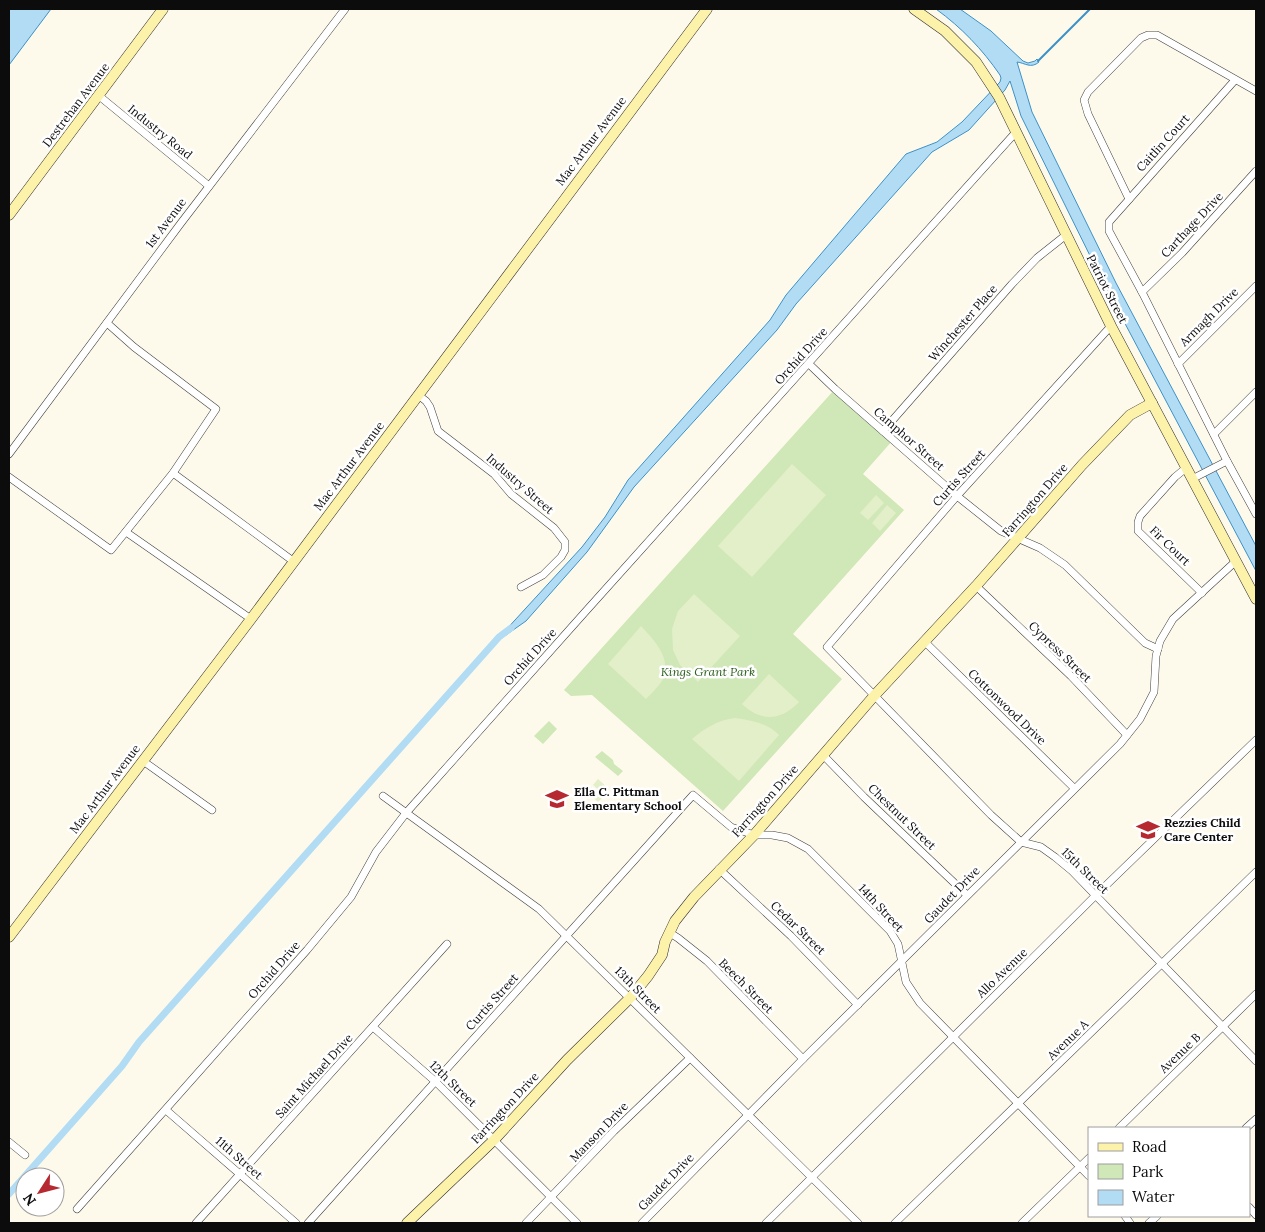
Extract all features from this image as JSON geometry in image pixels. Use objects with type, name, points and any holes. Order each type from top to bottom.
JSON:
[{"type":"street","name":"Destrehan Avenue","points":[[9,215],[163,9]]},
{"type":"street","name":"1st Avenue","points":[[9,454],[209,186],[345,9]]},
{"type":"street","name":"Mac Arthur Avenue","points":[[9,936],[251,619],[707,9]]},
{"type":"street","name":"Patriot Street","points":[[914,9],[945,31],[976,62],[1000,97],[1111,326],[1186,468],[1194,478],[1256,599]]},
{"type":"street","points":[[1129,199],[1084,105],[1088,92],[1141,38],[1148,35],[1157,35],[1256,92]]},
{"type":"street","name":"Caitlin Court","points":[[1142,292],[1109,231],[1109,222],[1235,80]]},
{"type":"street","name":"Industry Road","points":[[98,96],[209,186]]},
{"type":"street","name":"Orchid Drive","points":[[77,1209],[307,950],[351,896],[376,852],[406,813],[1016,132]]},
{"type":"street","name":"Carthage Drive","points":[[1142,292],[1182,253],[1256,171]]},
{"type":"street","name":"Winchester Place","points":[[883,431],[1012,284],[1037,258],[1066,235]]},
{"type":"street","name":"Armagh Drive","points":[[1178,364],[1256,286]]},
{"type":"street","points":[[1142,292],[1227,461],[1254,503],[1256,514]]},
{"type":"street","points":[[9,477],[111,550],[173,473],[216,409],[134,347],[107,323]]},
{"type":"street","name":"Curtis Street","points":[[827,647],[957,496],[1111,326]]},
{"type":"street","name":"Camphor Street","points":[[809,364],[835,390],[957,496],[1001,531],[1040,548],[1065,565],[1145,644],[1158,649]]},
{"type":"street","points":[[1214,434],[1256,392]]},
{"type":"street","name":"Industry Street","points":[[418,395],[430,407],[438,431],[494,474],[511,494],[554,528],[565,542],[565,550],[561,557],[543,575],[521,587]]},
{"type":"street","name":"Farrington Drive","points":[[407,1223],[494,1140],[567,1060],[630,998],[662,955],[665,942],[675,921],[689,903],[754,835],[874,696],[976,586],[1082,465],[1124,421],[1152,402]]},
{"type":"street","points":[[1194,478],[1227,461]]},
{"type":"street","name":"Fir Court","points":[[1186,468],[1175,477],[1140,516],[1138,531],[1202,593]]},
{"type":"street","points":[[173,473],[293,561]]},
{"type":"street","points":[[126,532],[251,619]]},
{"type":"street","name":"Gaudet Drive","points":[[642,1223],[1127,735],[1140,719],[1154,692],[1156,656],[1160,641],[1174,619],[1236,560]]},
{"type":"street","name":"Cypress Street","points":[[976,586],[1071,676],[1127,735]]},
{"type":"street","name":"Cottonwood Drive","points":[[925,642],[1074,788]]},
{"type":"street","name":"15th Street","points":[[827,647],[991,815],[1021,842],[1041,847],[1056,857],[1256,1061]]},
{"type":"street","name":"Allo Avenue","points":[[766,1223],[1095,896],[1256,740]]},
{"type":"street","name":"Chestnut Street","points":[[822,755],[967,895]]},
{"type":"street","points":[[143,760],[212,810]]},
{"type":"street","name":"13th Street","points":[[383,796],[539,909],[858,1223]]},
{"type":"street","name":"Curtis Street","points":[[308,1223],[693,796]]},
{"type":"street","name":"14th Street","points":[[693,796],[731,827],[754,835],[772,835],[788,838],[808,849],[890,932],[898,944],[906,982],[920,1003],[1088,1175]]},
{"type":"street","name":"Cedar Street","points":[[720,869],[791,936],[858,1005]]},
{"type":"street","name":"Avenue A","points":[[895,1223],[1256,872]]},
{"type":"street","name":"Beech Street","points":[[670,933],[706,961],[803,1059]]},
{"type":"street","name":"Saint Michael Drive","points":[[196,1223],[447,944]]},
{"type":"street","name":"Avenue B","points":[[1120,1127],[1256,994]]},
{"type":"street","name":"12th Street","points":[[373,1027],[436,1082],[577,1223]]},
{"type":"street","name":"Manson Drive","points":[[526,1223],[614,1131],[690,1058]]},
{"type":"street","name":"11th Street","points":[[166,1110],[296,1223]]},
{"type":"street","points":[[1247,1127],[1256,1118]]},
{"type":"street","points":[[9,1142],[25,1155]]},
{"type":"street","points":[[1022,1223],[1088,1159]]},
{"type":"green space","name":"Kings Grant Park","points":[[835,389],[893,440],[863,474],[904,510],[793,634],[842,679],[723,811],[592,695],[571,696],[564,690]]},
{"type":"green space","points":[[792,464],[826,495],[752,577],[718,546]]},
{"type":"green space","points":[[876,495],[884,503],[868,520],[860,513]]},
{"type":"green space","points":[[887,505],[896,513],[880,531],[872,523]]},
{"type":"green space","points":[[694,594],[740,636],[698,682],[680,665],[673,650],[672,629],[678,611]]},
{"type":"green space","points":[[641,626],[657,644],[664,658],[665,665],[662,681],[646,699],[608,664]]},
{"type":"green space","points":[[769,674],[799,702],[785,713],[771,717],[756,714],[742,704]]},
{"type":"green space","points":[[735,718],[764,725],[779,735],[739,781],[692,739],[712,725]]},
{"type":"green space","points":[[549,721],[557,729],[543,744],[534,736]]},
{"type":"green space","points":[[602,751],[623,771],[618,776],[595,757]]},
{"type":"green space","points":[[598,779],[609,789],[604,795],[593,785]]},
{"type":"green space","points":[[591,787],[603,797],[598,802],[587,792]]},
{"type":"water","points":[[9,9],[51,9],[9,65]]},
{"type":"water","points":[[936,9],[960,9],[991,31],[1023,61],[1028,63],[1037,59],[1039,62],[1031,65],[1017,62],[1032,112],[1116,283],[1256,546],[1256,571],[1103,282],[1021,116],[1010,81],[1005,90],[969,130],[932,152],[796,304],[777,330],[634,487],[587,552],[526,621],[506,635],[504,632],[582,547],[605,517],[628,480],[770,320],[786,295],[906,154],[937,142],[962,122],[1000,82],[1000,75],[979,48],[963,31]]},
{"type":"waterway","points":[[1038,61],[1090,9]]},
{"type":"waterway","points":[[9,1194],[122,1066],[139,1042],[499,637],[511,628]]},
{"type":"place","name":"Ella C. Pittman Elementary School","points":[[557,799]]},
{"type":"place","name":"Rezzies Child Care Center","points":[[1148,830]]}]
